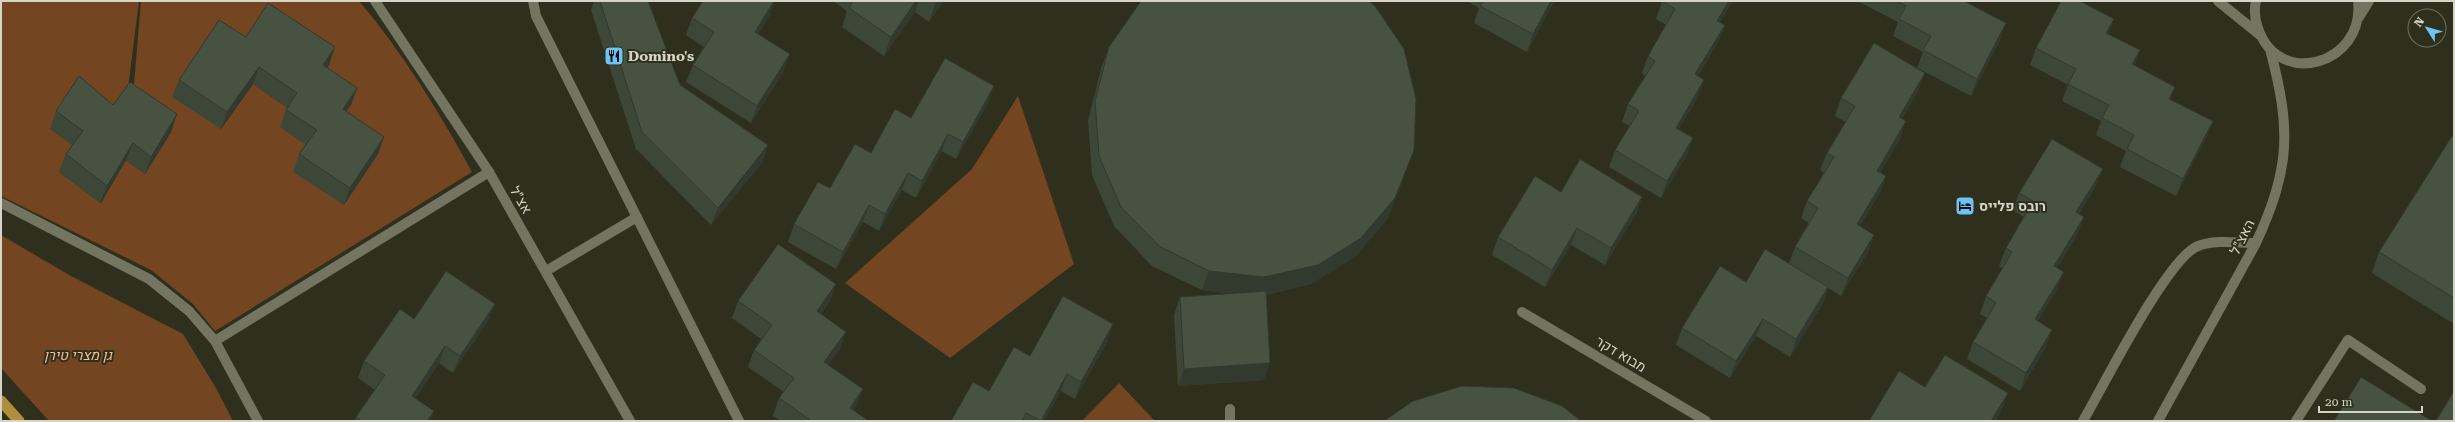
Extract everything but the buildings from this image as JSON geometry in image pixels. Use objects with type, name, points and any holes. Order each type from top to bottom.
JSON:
[{"type":"highway","points":[[1,401],[19,421]]},
{"type":"street","name":"אצ\"ל","points":[[375,1],[489,172],[630,421]]},
{"type":"street","points":[[533,1],[536,16],[740,421]]},
{"type":"street","points":[[2218,1],[2260,36],[2270,49],[2283,58],[2298,63],[2315,63],[2331,58],[2344,48],[2354,34],[2359,17],[2369,1]]},
{"type":"street","points":[[2256,1],[2256,21],[2260,36]]},
{"type":"street","points":[[2358,1],[2359,17]]},
{"type":"street","name":"האצ\"ל","points":[[2158,421],[2256,243],[2268,216],[2279,185],[2284,155],[2285,124],[2281,93],[2270,49]]},
{"type":"street","points":[[215,341],[489,172]]},
{"type":"street","points":[[1,203],[149,279],[188,311],[215,341],[258,421]]},
{"type":"street","points":[[546,271],[637,217]]},
{"type":"street","points":[[2083,421],[2159,288],[2185,254],[2198,246],[2212,243],[2256,243]]},
{"type":"street","name":"מבוא דקר","points":[[1522,312],[1706,421]]},
{"type":"street","points":[[2296,421],[2348,340],[2422,389]]},
{"type":"street","points":[[1230,408],[1230,421]]},
{"type":"green space","points":[[1,1],[139,1],[128,88],[125,97],[134,84],[141,1],[359,1],[406,62],[447,128],[472,172],[215,331],[193,304],[151,270],[1,196]],"holes":[[[239,54],[378,154],[291,110],[253,84],[221,129]],[[171,132],[145,174],[126,160],[101,203],[59,172],[77,149]]]},
{"type":"green space","points":[[1018,96],[1074,264],[950,358],[845,283],[972,169]]},
{"type":"green space","name":"גן מצרי טירן","points":[[1,235],[71,276],[183,334],[216,388],[233,421],[49,421],[1,368]]},
{"type":"green space","points":[[1119,383],[1155,421],[1082,421]]},
{"type":"place","name":"Domino's","points":[[614,56]]},
{"type":"place","name":"רובס פלייס","points":[[1965,206]]}]
